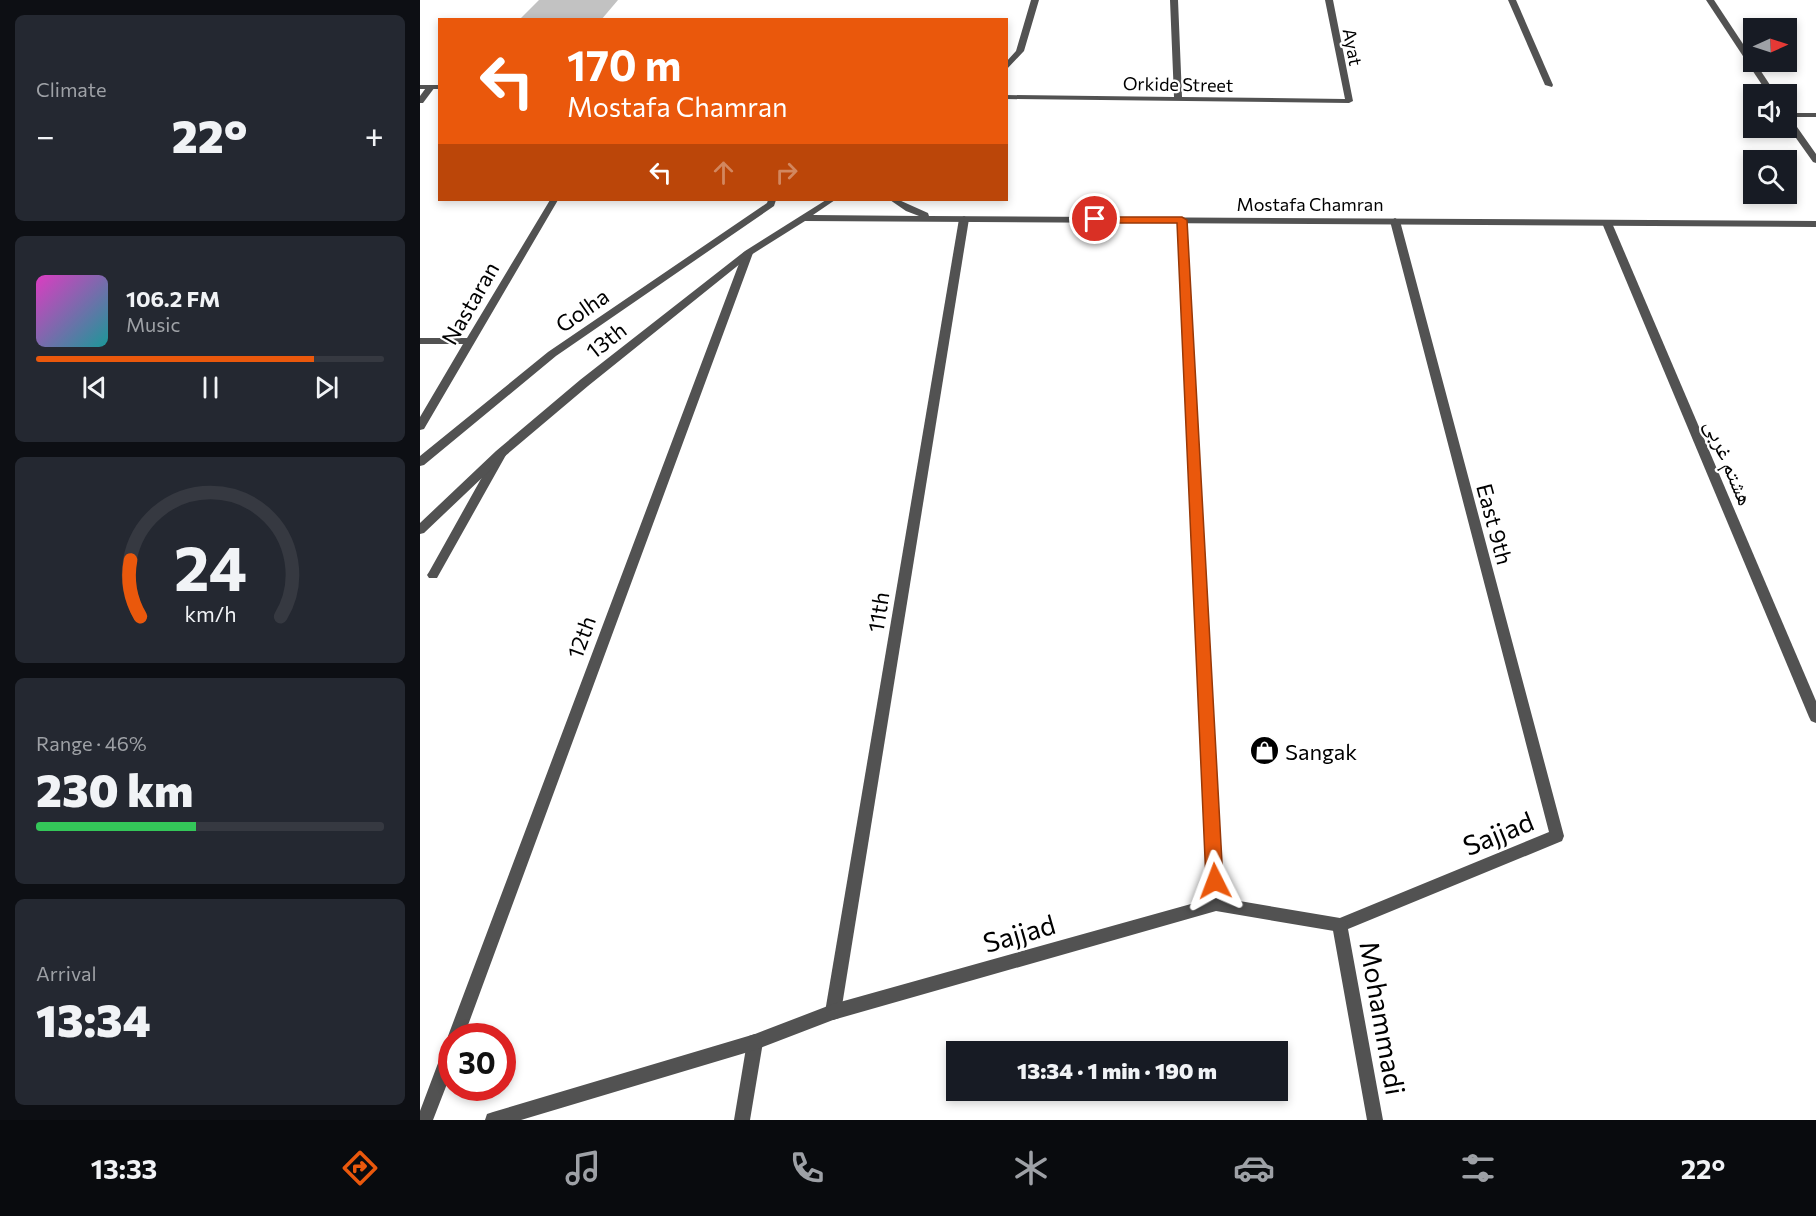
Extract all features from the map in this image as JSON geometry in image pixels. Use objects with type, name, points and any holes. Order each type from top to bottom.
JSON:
[{"type":"street","points":[[1008,66],[1020,51],[1035,0]]},
{"type":"street","points":[[1174,0],[1178,100]]},
{"type":"street","name":"Ayat","points":[[1329,0],[1349,100]]},
{"type":"street","points":[[1512,0],[1549,85]]},
{"type":"street","points":[[1710,0],[1765,84]]},
{"type":"street","points":[[420,87],[435,87]]},
{"type":"street","points":[[420,101],[435,87]]},
{"type":"street","name":"Orkide Street","points":[[1008,97],[1349,100]]},
{"type":"street","points":[[1797,116],[1816,115]]},
{"type":"street","points":[[1797,132],[1816,160]]},
{"type":"street","name":"Nastaran","points":[[420,426],[553,201]]},
{"type":"street","name":"Golha","points":[[420,462],[552,354],[771,204],[772,201]]},
{"type":"street","name":"13th","points":[[420,530],[500,454],[584,382],[748,253],[830,201]]},
{"type":"street","points":[[896,201],[909,209],[935,218]]},
{"type":"street","name":"Mostafa Chamran","points":[[804,218],[1816,224]]},
{"type":"street","name":"11th","points":[[833,1012],[964,219]]},
{"type":"street","points":[[1182,220],[1216,904]]},
{"type":"street","name":"East 9th","points":[[1395,221],[1557,836]]},
{"type":"street","name":"هشتم غربی","points":[[1607,223],[1816,717]]},
{"type":"street","name":"12th","points":[[461,1023],[748,253]]},
{"type":"street","points":[[420,341],[470,341]]},
{"type":"street","points":[[433,575],[500,454]]},
{"type":"street","name":"Sajjad","points":[[493,1120],[755,1042],[833,1012],[1216,904],[1340,925],[1557,836]]},
{"type":"street","name":"Mohammadi","points":[[1340,925],[1375,1120]]},
{"type":"street","points":[[742,1120],[755,1042]]},
{"type":"street","points":[[424,1120],[438,1084]]},
{"type":"building","points":[[539,0],[618,0],[603,18],[521,18]]},
{"type":"place","name":"Sangak","points":[[1264,751]]},
{"type":"route","points":[[1095,219],[1182,220],[1215,881]]}]
